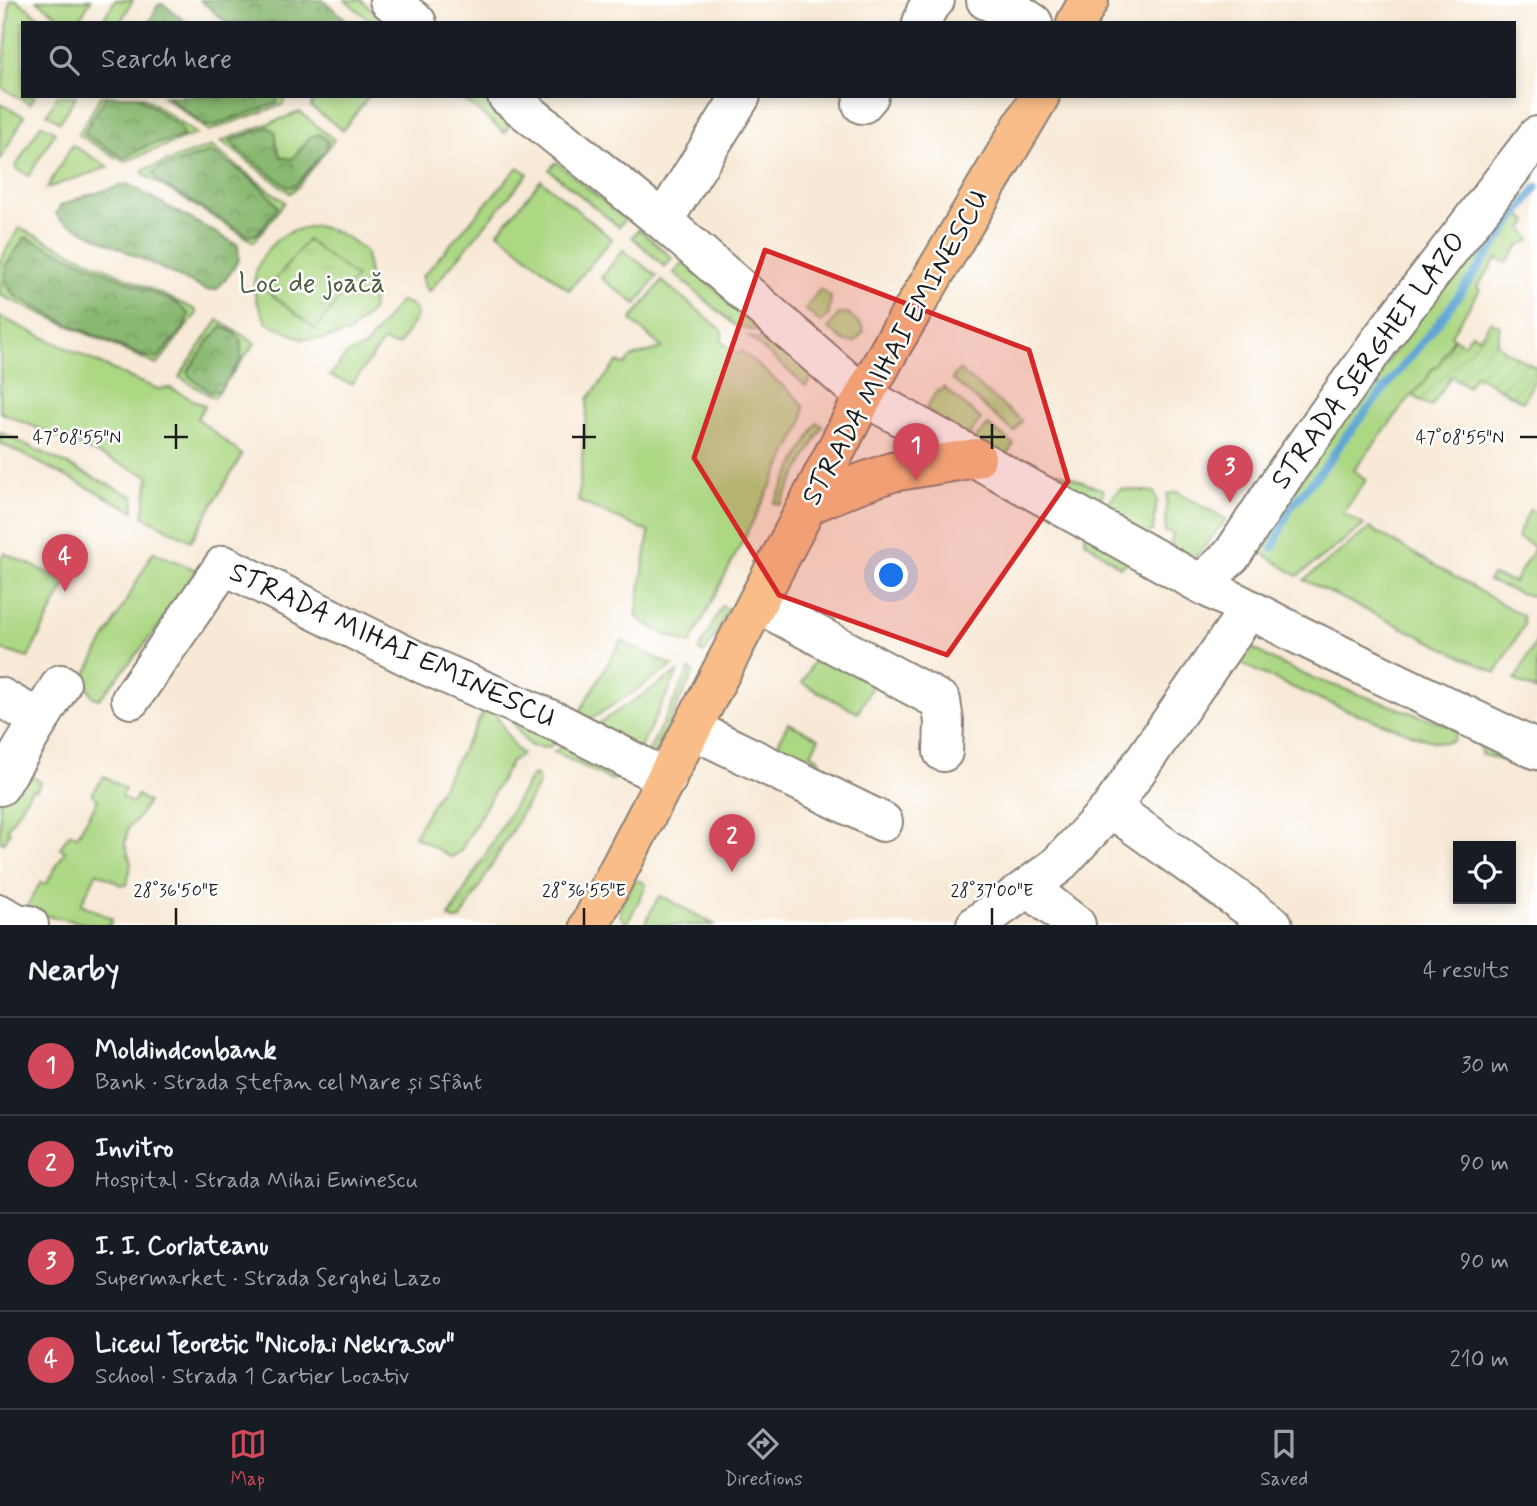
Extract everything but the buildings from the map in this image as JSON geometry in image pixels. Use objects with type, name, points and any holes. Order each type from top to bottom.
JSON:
[{"type":"main road","points":[[1077,21],[1089,0]]},
{"type":"main road","name":"STRADA MIHAI EMINESCU","points":[[594,924],[864,396],[1039,98]]},
{"type":"main road","points":[[808,505],[892,472],[976,458]]},
{"type":"street","points":[[389,0],[415,21]]},
{"type":"street","points":[[923,21],[926,11],[935,0]]},
{"type":"street","points":[[986,0],[1030,21]]},
{"type":"street","points":[[510,98],[663,220],[864,396],[1201,584],[1537,750]]},
{"type":"street","points":[[663,220],[740,98]]},
{"type":"street","name":"STRADA SERGHEI LAZO","points":[[1201,584],[1232,555],[1286,472],[1384,335],[1537,136]]},
{"type":"street","name":"STRADA MIHAI EMINESCU","points":[[131,699],[223,565],[423,664],[559,723],[667,779]]},
{"type":"street","points":[[757,603],[941,701],[944,722],[943,752]]},
{"type":"street","points":[[976,925],[1057,866],[1111,807],[1249,608]]},
{"type":"street","points":[[0,786],[61,684]]},
{"type":"street","points":[[0,697],[40,720]]},
{"type":"street","points":[[692,729],[883,822]]},
{"type":"street","points":[[1111,807],[1273,925]]},
{"type":"street","points":[[1028,888],[1076,925]]},
{"type":"street","points":[[0,914],[29,925]]},
{"type":"highlighted area","points":[[765,250],[1029,350],[1068,481],[947,655],[779,595],[694,458]]},
{"type":"green space","points":[[10,0],[17,0],[44,21],[21,21],[21,98],[34,98],[30,104],[2,88]]},
{"type":"green space","points":[[37,0],[91,0],[78,21],[64,21]]},
{"type":"green space","points":[[115,0],[133,0],[121,21],[102,21]]},
{"type":"green space","points":[[200,0],[323,0],[348,21],[225,21]]},
{"type":"green space","points":[[345,0],[361,0],[385,21],[371,21]]},
{"type":"green space","points":[[163,4],[184,21],[150,21],[158,5]]},
{"type":"green space","points":[[56,98],[75,98],[60,122],[47,114]]},
{"type":"green space","points":[[100,98],[146,98],[196,134],[124,162],[78,135]]},
{"type":"green space","points":[[106,98],[141,98],[180,127],[184,137],[148,145],[124,158],[84,134]]},
{"type":"green space","points":[[166,98],[285,98],[282,105],[209,131]]},
{"type":"green space","points":[[170,98],[278,98],[277,103],[206,126]]},
{"type":"green space","points":[[322,98],[367,98],[343,130],[311,107],[312,102]]},
{"type":"green space","points":[[484,98],[511,122],[505,133],[464,100]]},
{"type":"green space","points":[[0,104],[24,116],[0,161]]},
{"type":"green space","points":[[300,112],[334,140],[298,187],[290,193],[221,141]]},
{"type":"green space","points":[[41,124],[55,132],[29,176],[15,168]]},
{"type":"green space","points":[[268,127],[276,132],[276,144],[281,157],[292,159],[310,137],[319,134],[328,141],[326,150],[295,186],[288,187],[230,141]]},
{"type":"green space","points":[[72,145],[109,167],[47,188]]},
{"type":"green space","points":[[211,146],[285,202],[254,242],[143,174],[143,170]]},
{"type":"green space","points":[[210,152],[257,183],[278,207],[257,234],[249,236],[159,182],[153,173],[160,168]]},
{"type":"green space","points":[[556,162],[625,219],[619,227],[549,170]]},
{"type":"green space","points":[[518,167],[528,174],[429,292],[422,277]]},
{"type":"green space","points":[[541,180],[612,239],[569,290],[498,232]]},
{"type":"green space","points":[[127,184],[238,245],[239,259],[216,290],[206,290],[61,220],[56,214],[60,206]]},
{"type":"green space","points":[[1510,205],[1528,221],[1523,229],[1531,240],[1519,246],[1507,263],[1497,258],[1477,287],[1480,290],[1451,335],[1454,338],[1439,364],[1432,369],[1425,382],[1354,470],[1366,480],[1343,513],[1364,525],[1298,576],[1254,548],[1376,376],[1503,209]]},
{"type":"green space","points":[[313,226],[342,235],[366,252],[373,307],[349,333],[323,339],[302,339],[267,323],[254,288],[258,268],[268,249],[292,231]]},
{"type":"green space","points":[[19,228],[194,309],[197,313],[157,365],[0,295],[0,261]]},
{"type":"green space","points":[[639,229],[672,258],[665,267],[632,237]]},
{"type":"green space","points":[[25,237],[176,303],[189,314],[183,329],[157,359],[143,356],[70,325],[15,296],[5,283],[6,265]]},
{"type":"green space","name":"Loc de joacă","points":[[307,240],[356,277],[316,329],[267,291]]},
{"type":"green space","points":[[623,250],[657,276],[636,304],[601,278]]},
{"type":"green space","points":[[684,262],[771,335],[736,326],[674,273]]},
{"type":"green space","points":[[662,281],[722,330],[722,342],[738,354],[742,352],[796,397],[804,407],[800,429],[690,644],[664,634],[636,617],[649,532],[578,501],[588,399],[617,362],[625,365],[631,357],[662,348],[631,320]]},
{"type":"green space","points":[[820,289],[831,297],[829,314],[821,323],[805,309]]},
{"type":"green space","points":[[400,301],[411,306],[417,316],[399,345],[384,341],[352,384],[330,376],[347,354],[365,347]]},
{"type":"green space","points":[[848,313],[864,331],[855,342],[845,342],[828,328],[839,314]]},
{"type":"green space","points":[[0,317],[135,380],[158,389],[170,388],[205,406],[197,418],[242,455],[191,541],[143,516],[149,476],[0,412]]},
{"type":"green space","points":[[218,320],[255,343],[214,398],[179,377]]},
{"type":"green space","points":[[1491,321],[1500,326],[1497,343],[1504,350],[1537,368],[1537,376],[1523,402],[1475,375],[1468,387],[1451,376],[1431,407],[1412,395],[1439,364],[1454,338],[1464,344],[1472,333],[1479,338]]},
{"type":"green space","points":[[222,326],[241,340],[241,360],[220,390],[210,392],[187,373]]},
{"type":"green space","points":[[749,337],[778,343],[814,371],[806,386]]},
{"type":"green space","points":[[959,370],[1022,421],[1014,432],[953,380]]},
{"type":"green space","points":[[943,387],[981,419],[966,439],[926,409],[937,390],[940,392]]},
{"type":"green space","points":[[817,423],[823,426],[780,505],[774,503]]},
{"type":"green space","points":[[988,425],[1014,444],[997,468],[968,446]]},
{"type":"green space","points":[[0,432],[134,497],[134,511],[0,443]]},
{"type":"green space","points":[[1057,472],[1104,490],[1101,498],[1083,520],[1038,502]]},
{"type":"green space","points":[[1120,489],[1154,492],[1157,500],[1153,531],[1149,531],[1149,543],[1134,559],[1120,567],[1085,541],[1085,528]]},
{"type":"green space","points":[[1177,492],[1226,519],[1192,562],[1171,545],[1173,533],[1165,532],[1167,494]]},
{"type":"green space","points":[[1530,509],[1537,514],[1537,597],[1488,581],[1492,575],[1514,582],[1535,547],[1517,537]]},
{"type":"green space","points":[[1370,528],[1523,616],[1524,625],[1496,673],[1304,580]]},
{"type":"green space","points":[[153,552],[203,573],[103,695],[99,699],[93,697],[83,679]]},
{"type":"green space","points":[[4,553],[67,581],[28,658],[0,649],[0,561]]},
{"type":"green space","points":[[722,606],[728,609],[707,651],[700,652],[699,650]]},
{"type":"green space","points":[[1248,639],[1249,646],[1307,676],[1452,727],[1456,735],[1453,741],[1446,742],[1424,739],[1313,696],[1232,659]]},
{"type":"green space","points":[[1537,640],[1537,691],[1515,680]]},
{"type":"green space","points":[[621,641],[673,666],[579,727],[573,723]]},
{"type":"green space","points":[[817,654],[873,684],[858,713],[802,683]]},
{"type":"green space","points":[[690,669],[694,672],[650,761],[645,758]]},
{"type":"green space","points":[[678,672],[635,758],[587,731]]},
{"type":"green space","points":[[487,706],[493,710],[516,749],[522,754],[511,762],[461,850],[451,857],[414,836]]},
{"type":"green space","points":[[510,718],[565,736],[547,748],[531,746]]},
{"type":"green space","points":[[788,723],[819,738],[811,754],[817,757],[821,764],[817,774],[774,752]]},
{"type":"green space","points":[[1481,740],[1537,752],[1537,772],[1481,754]]},
{"type":"green space","points":[[570,741],[625,775],[611,780],[554,752]]},
{"type":"green space","points":[[20,769],[41,782],[36,790],[32,789],[7,829],[10,831],[3,843],[0,841],[0,802]]},
{"type":"green space","points":[[534,775],[539,783],[461,919],[454,920],[449,917]]},
{"type":"green space","points":[[104,776],[125,789],[121,797],[133,803],[137,795],[148,802],[128,828],[125,844],[131,863],[127,885],[121,885],[97,872],[81,904],[112,919],[110,925],[92,925],[24,911],[41,882],[46,884],[65,851],[60,848],[70,833],[77,836],[98,800],[92,794]]},
{"type":"green space","points":[[634,880],[643,882],[646,886],[627,924],[620,915],[620,907]]},
{"type":"green space","points":[[661,896],[715,925],[644,925]]},
{"type":"waterway","points":[[1273,548],[1290,508],[1443,317],[1537,187]]},
{"type":"place","name":"Moldindconbank","points":[[916,481]]},
{"type":"place","name":"I. I. Corlateanu","points":[[1230,503]]},
{"type":"place","name":"Liceul Teoretic \"Nicolai Nekrasov\"","points":[[65,592]]},
{"type":"place","name":"Invitro","points":[[732,872]]}]
